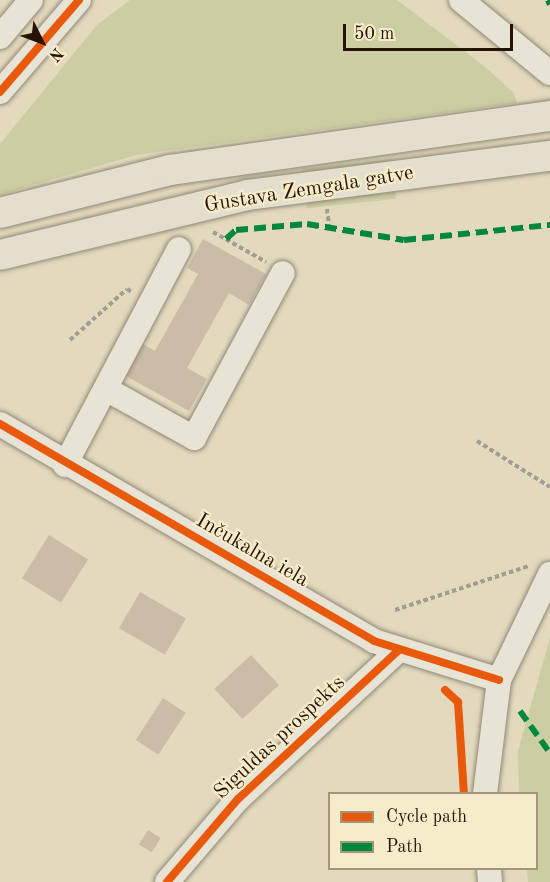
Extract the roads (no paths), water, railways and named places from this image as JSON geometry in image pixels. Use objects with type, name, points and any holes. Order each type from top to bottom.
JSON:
[{"type":"main road","name":"Gustava Zemgala gatve","points":[[0,213],[170,170],[550,116]]},
{"type":"main road","name":"Gustava Zemgala gatve","points":[[0,255],[248,195],[550,156]]},
{"type":"street","points":[[0,37],[31,0]]},
{"type":"street","points":[[0,92],[80,0]]},
{"type":"street","points":[[461,0],[550,73]]},
{"type":"street","points":[[65,465],[179,249]]},
{"type":"street","points":[[106,389],[194,438],[284,273]]},
{"type":"street","name":"Inčukalna iela","points":[[0,424],[65,465],[398,651],[499,680]]},
{"type":"street","points":[[485,792],[499,680],[540,570]]},
{"type":"street","name":"Siguldas prospekts","points":[[166,882],[238,799],[398,651]]}]
